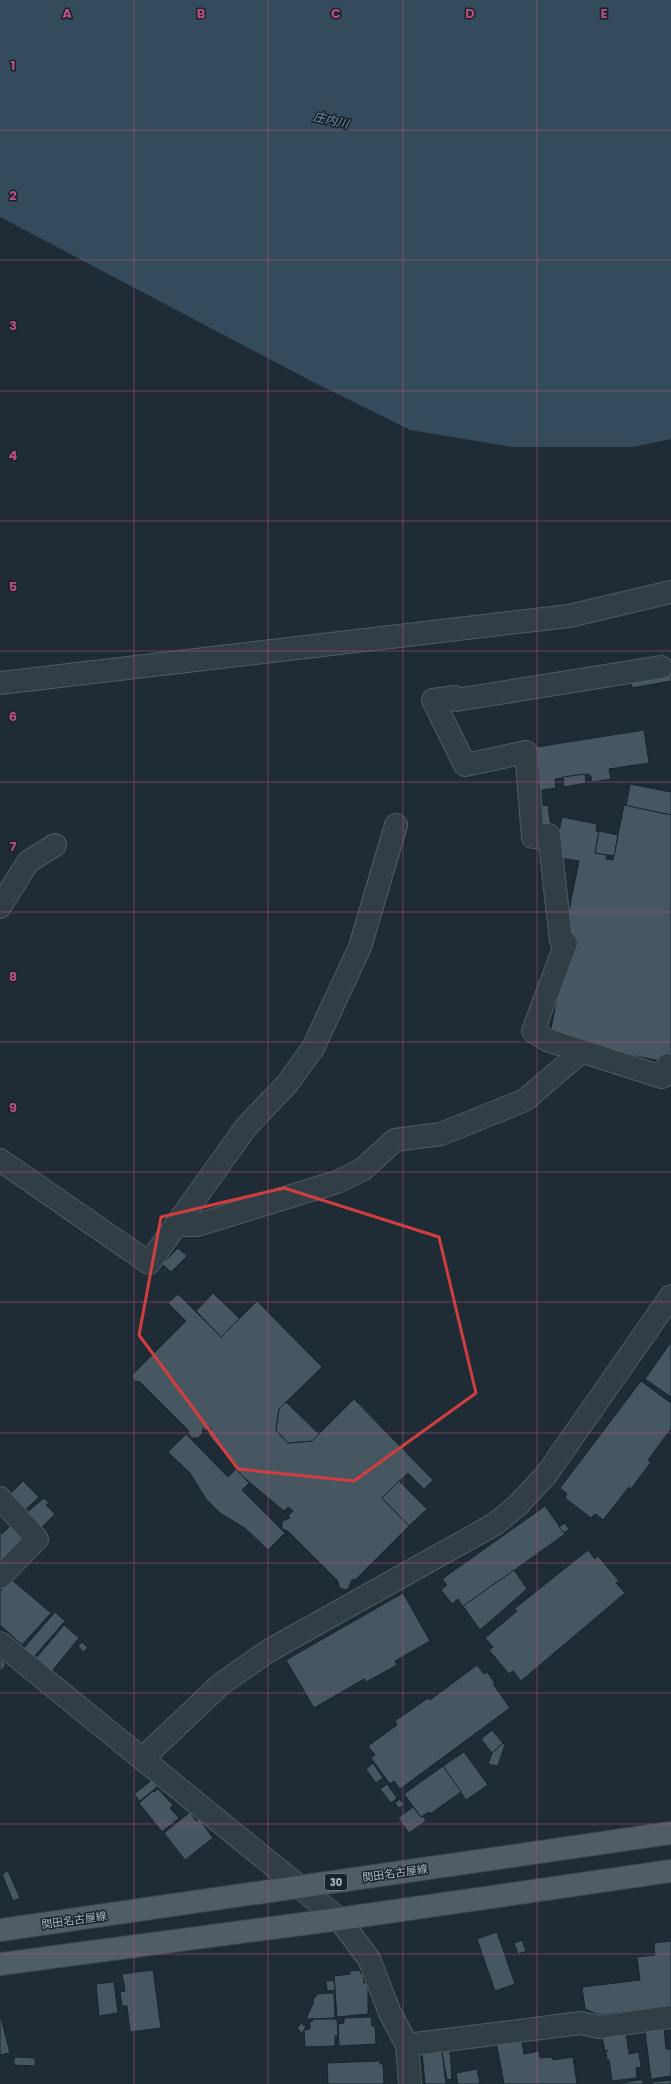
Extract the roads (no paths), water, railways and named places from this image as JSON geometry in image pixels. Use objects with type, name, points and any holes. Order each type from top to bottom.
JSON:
[{"type":"main road","name":"関田名古屋線","points":[[0,1930],[671,1833]]},
{"type":"main road","points":[[0,1964],[339,1919],[671,1871]]},
{"type":"street","points":[[0,683],[569,616],[671,592]]},
{"type":"street","points":[[661,667],[456,700],[455,696],[433,700],[465,765],[526,752],[533,837],[549,835],[561,941],[566,943],[533,1031],[547,1040],[662,1077],[668,1065],[671,1066]]},
{"type":"street","points":[[0,1160],[149,1263],[246,1127],[287,1084],[313,1048],[360,947],[396,825]]},
{"type":"street","points":[[0,907],[28,862],[55,845]]},
{"type":"street","points":[[176,1225],[197,1226],[337,1182],[362,1170],[395,1140],[441,1134],[525,1100],[581,1052]]},
{"type":"street","points":[[142,1759],[221,1684],[270,1650],[495,1524],[518,1505],[546,1475],[671,1296]]},
{"type":"street","points":[[0,1498],[37,1539],[0,1576]]},
{"type":"street","points":[[0,1643],[339,1919],[369,1959],[390,2013],[408,2045],[410,2084]]},
{"type":"street","points":[[408,2045],[581,2023],[599,2027],[671,2017]]},
{"type":"water","name":"庄内川","points":[[0,0],[671,0],[671,439],[633,447],[513,447],[410,430],[311,381],[0,217]]}]
